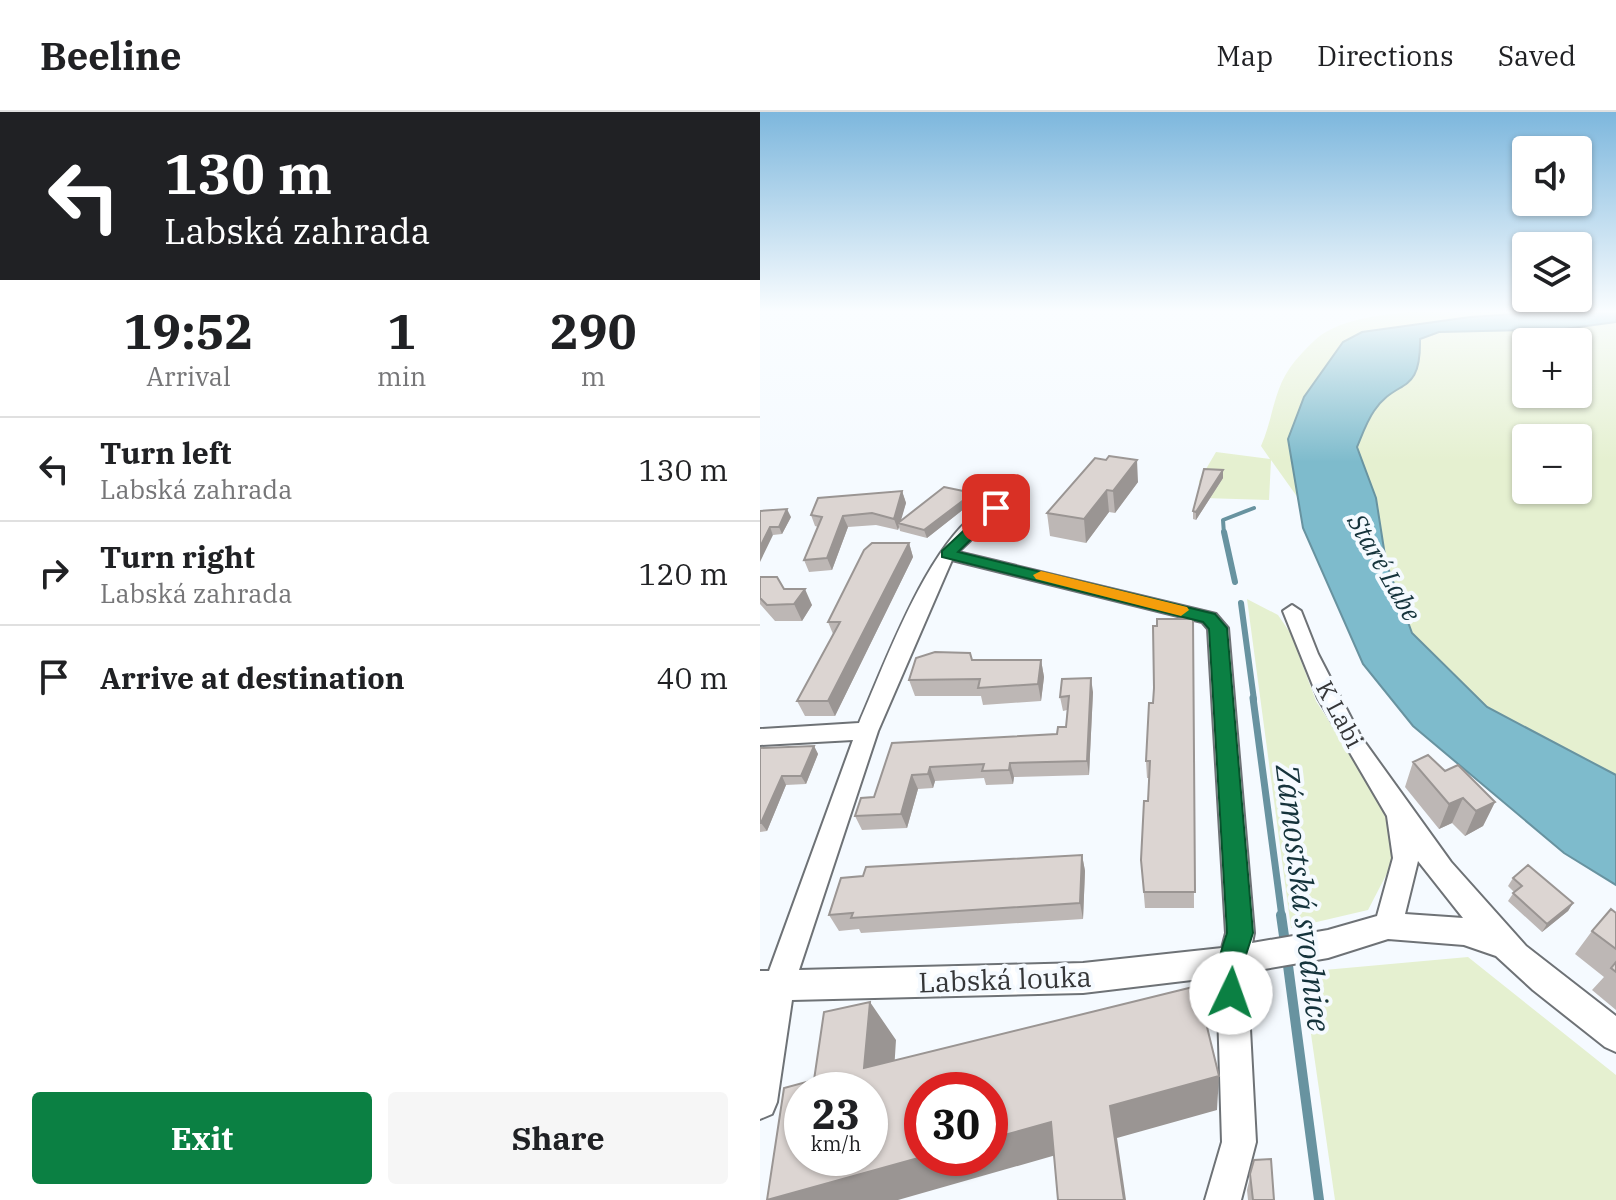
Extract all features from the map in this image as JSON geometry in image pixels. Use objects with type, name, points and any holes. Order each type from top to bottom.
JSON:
[{"type":"street","points":[[760,1102],[770,986],[867,731],[937,568],[947,554],[996,508]]},
{"type":"street","points":[[947,554],[1214,621],[1224,703],[1240,933],[1230,961],[1238,1056],[1239,1145],[1222,1184],[1223,1200]]},
{"type":"street","name":"K Labi","points":[[1292,611],[1302,642],[1357,748],[1454,887],[1505,945],[1616,1036]]},
{"type":"street","points":[[760,737],[867,731]]},
{"type":"street","name":"K Labi","points":[[1399,811],[1406,858],[1388,926],[1464,932],[1505,945]]},
{"type":"street","name":"Labská louka","points":[[770,986],[1083,978],[1230,961],[1312,947],[1388,926]]},
{"type":"green space","points":[[1295,361],[1330,361],[1304,397],[1288,439],[1298,498],[1271,460],[1269,500],[1203,498],[1199,481],[1216,452],[1270,459],[1261,446],[1282,381]]},
{"type":"green space","points":[[1418,361],[1512,361],[1512,408],[1592,408],[1592,361],[1616,361],[1616,775],[1487,707],[1412,633],[1386,562],[1376,498],[1357,447],[1374,411],[1412,377]]},
{"type":"green space","points":[[1247,599],[1278,615],[1291,634],[1316,701],[1396,826],[1395,858],[1368,910],[1291,928]]},
{"type":"green space","points":[[1468,957],[1616,1075],[1616,1200],[1335,1200],[1302,972]]},
{"type":"water","name":"Staré Labe","points":[[1330,361],[1418,361],[1412,378],[1374,411],[1357,447],[1376,498],[1386,562],[1412,633],[1487,707],[1616,775],[1616,885],[1564,853],[1413,726],[1363,664],[1303,528],[1288,439],[1304,397]]},
{"type":"building","points":[[1109,456],[1137,460],[1113,491],[1107,490],[1084,519],[1047,513],[1095,458],[1106,460]]},
{"type":"building","points":[[1204,469],[1223,470],[1196,512],[1193,511]]},
{"type":"building","points":[[944,487],[973,493],[924,530],[898,523]]},
{"type":"building","points":[[902,491],[894,519],[872,513],[843,516],[827,558],[804,560],[822,517],[811,515],[818,498]]},
{"type":"building","points":[[787,509],[779,527],[770,527],[760,547],[760,511]]},
{"type":"building","points":[[872,543],[909,543],[828,701],[797,701],[840,622],[828,622],[864,550]]},
{"type":"building","points":[[760,577],[777,577],[784,589],[805,589],[794,604],[767,605],[760,598]]},
{"type":"building","points":[[1157,619],[1193,619],[1195,892],[1144,892],[1141,860],[1144,801],[1148,801],[1150,761],[1146,761],[1149,703],[1153,703],[1154,688],[1153,626],[1157,626]]},
{"type":"building","points":[[935,652],[970,653],[972,660],[1041,660],[1038,684],[978,688],[980,679],[909,680],[916,658]]},
{"type":"building","points":[[1091,678],[1087,761],[1010,763],[1009,770],[982,771],[984,764],[930,767],[928,774],[912,775],[901,814],[855,816],[861,798],[874,797],[892,743],[1057,734],[1058,727],[1066,727],[1069,696],[1060,697],[1062,679]]},
{"type":"building","points":[[814,746],[801,776],[782,776],[760,823],[760,748]]},
{"type":"building","points":[[1428,755],[1445,771],[1458,765],[1495,802],[1476,811],[1463,798],[1449,804],[1413,762]]},
{"type":"building","points":[[1082,855],[1080,903],[851,918],[853,913],[829,915],[841,878],[863,876],[866,867]]},
{"type":"building","points":[[1528,865],[1573,903],[1547,924],[1513,893],[1522,886],[1513,878]]},
{"type":"building","points":[[1611,909],[1616,913],[1616,949],[1592,931]]},
{"type":"building","points":[[1197,986],[1219,1076],[1110,1106],[1124,1200],[1058,1200],[1051,1122],[1008,1134],[1008,1072],[904,1072],[904,1162],[888,1166],[888,1072],[815,1072],[824,1012],[870,1002],[864,1068]]},
{"type":"building","points":[[784,1088],[784,1176],[854,1176],[767,1200]]},
{"type":"building","points":[[1271,1159],[1274,1200],[1253,1200],[1250,1174],[1254,1160]]},
{"type":"waterway","name":"Zámostská svodnice","points":[[1224,534],[1223,520],[1254,508]]},
{"type":"waterway","name":"Zámostská svodnice","points":[[1224,532],[1235,582]]},
{"type":"waterway","name":"Zámostská svodnice","points":[[1241,603],[1254,700]]},
{"type":"waterway","name":"Zámostská svodnice","points":[[1253,698],[1282,917]]},
{"type":"waterway","name":"Zámostská svodnice","points":[[1281,915],[1285,943]]},
{"type":"waterway","name":"Zámostská svodnice","points":[[1287,958],[1319,1200]]},
{"type":"slow traffic","points":[[1041,575],[1181,610]]},
{"type":"route","points":[[996,508],[958,540],[947,554],[1209,618],[1218,628],[1240,933],[1230,961],[1231,993]]}]
